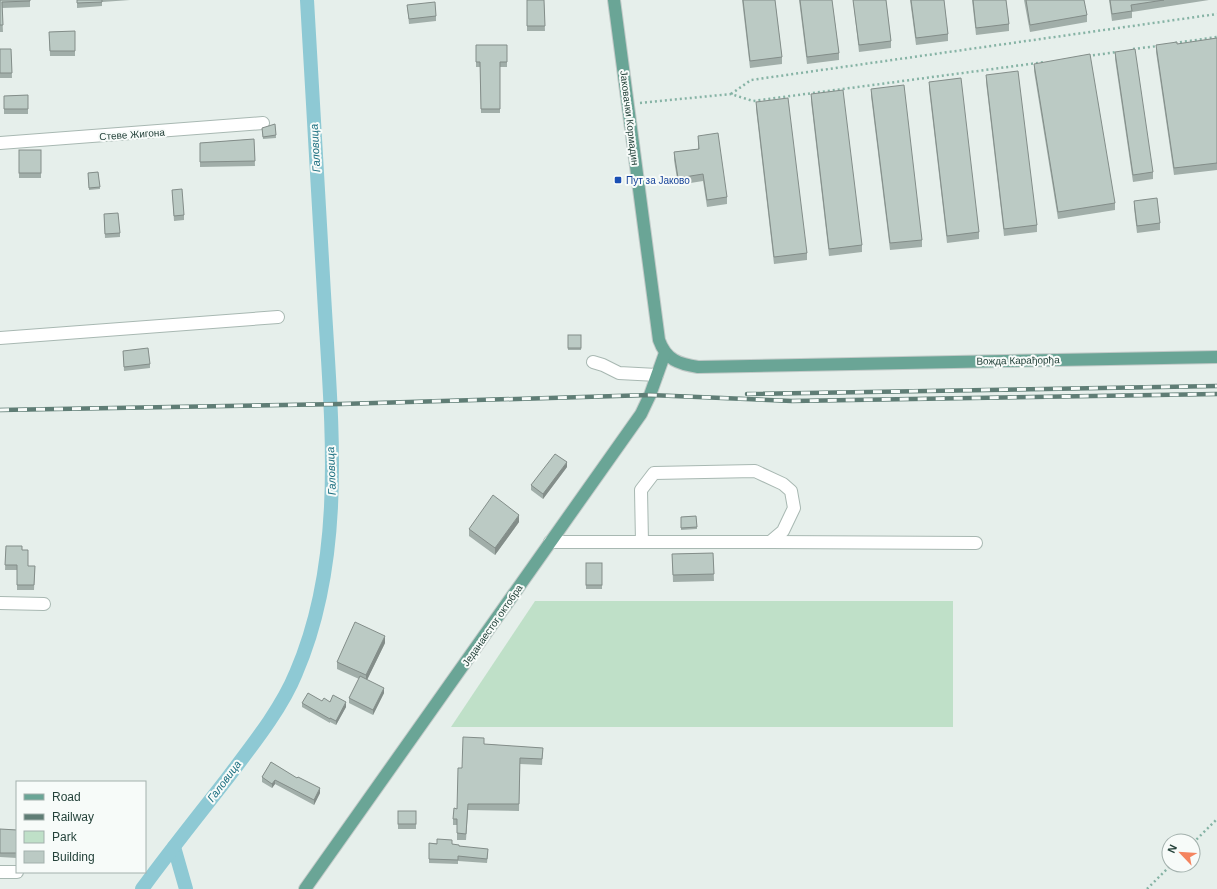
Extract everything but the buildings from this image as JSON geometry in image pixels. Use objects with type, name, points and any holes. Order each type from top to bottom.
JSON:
[{"type":"main road","name":"Јаковачки Кормадин","points":[[614,0],[656,324],[659,340],[665,353]]},
{"type":"main road","name":"Вожда Карађорђа","points":[[665,353],[670,359],[680,364],[698,367],[1217,357]]},
{"type":"main road","name":"Једанаестог октобра","points":[[305,889],[641,414],[665,353]]},
{"type":"street","name":"Стеве Жигона","points":[[0,143],[263,123]]},
{"type":"street","points":[[0,338],[278,317]]},
{"type":"street","points":[[592,362],[603,365],[619,373],[657,375]]},
{"type":"street","points":[[642,542],[641,490],[654,473],[755,471],[783,484],[791,491],[794,508],[783,531],[770,542]]},
{"type":"street","points":[[550,542],[976,543]]},
{"type":"street","points":[[0,604],[44,604]]},
{"type":"street","points":[[0,872],[16,872]]},
{"type":"path","points":[[731,94],[751,80],[1217,14]]},
{"type":"path","points":[[1170,44],[1217,37]]},
{"type":"path","points":[[1132,50],[1163,45]]},
{"type":"path","points":[[1085,56],[1124,51]]},
{"type":"path","points":[[628,104],[731,94],[753,101],[1047,62]]},
{"type":"path","points":[[1201,835],[1217,819]]},
{"type":"path","points":[[1147,889],[1163,873]]},
{"type":"green space","points":[[535,601],[953,601],[953,727],[451,727]]},
{"type":"waterway","name":"Галовица","points":[[142,889],[274,715],[296,673],[312,628],[323,582],[329,534],[332,486],[332,438],[307,0]]},
{"type":"waterway","points":[[174,847],[186,889]]},
{"type":"railway","points":[[747,394],[1217,386]]},
{"type":"railway","points":[[0,410],[341,404],[650,395],[792,401],[1217,394]]},
{"type":"place","name":"Пут за Јаково","points":[[618,180]]}]
